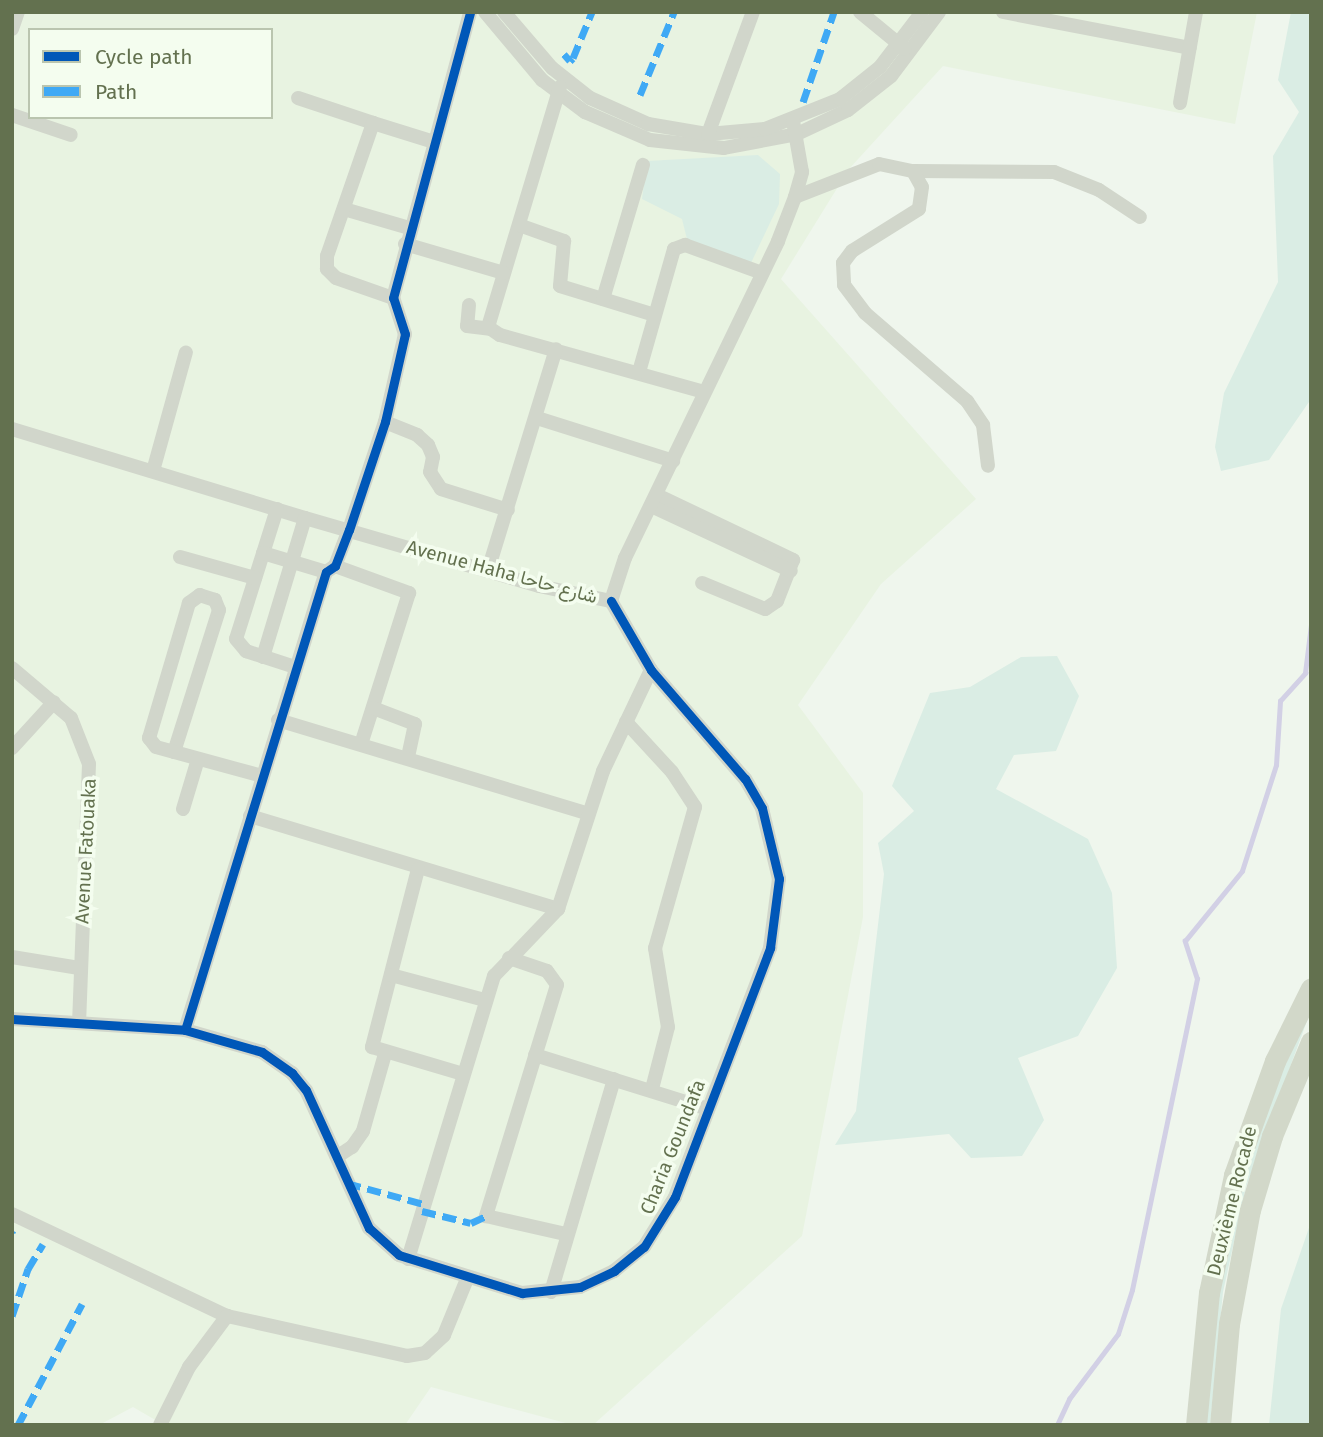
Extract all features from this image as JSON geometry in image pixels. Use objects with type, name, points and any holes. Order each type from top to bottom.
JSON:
[{"type":"highway","name":"Deuxième Rocade","points":[[1196,1425],[1207,1307],[1224,1214],[1260,1099],[1311,988]]},
{"type":"highway","name":"Deuxième Rocade","points":[[1220,1425],[1230,1311],[1250,1210],[1272,1136],[1311,1042]]},
{"type":"street","points":[[12,29],[18,12]]},
{"type":"street","points":[[185,1030],[295,667],[331,569],[349,530],[386,422],[405,334],[393,298],[409,228],[470,12]]},
{"type":"street","points":[[485,12],[558,93],[614,127],[686,147],[736,147],[795,127],[861,84],[905,49],[939,12]]},
{"type":"street","points":[[504,12],[563,78],[620,114],[648,124],[708,134],[795,127]]},
{"type":"street","points":[[708,134],[753,12]]},
{"type":"street","points":[[860,12],[905,49]]},
{"type":"street","points":[[905,49],[922,12]]},
{"type":"street","points":[[1003,12],[1063,18],[1190,47]]},
{"type":"street","points":[[1180,103],[1196,12]]},
{"type":"street","points":[[490,329],[488,320],[563,78]]},
{"type":"street","points":[[298,98],[434,142]]},
{"type":"street","points":[[12,116],[71,135]]},
{"type":"street","points":[[373,123],[327,256],[327,269],[336,278],[393,298]]},
{"type":"street","name":"Avenue Haha شارع حاحا","points":[[12,429],[305,518],[488,570],[611,601],[617,578],[762,273],[795,197],[802,172],[795,127]]},
{"type":"street","points":[[795,197],[879,164],[912,171],[1054,173],[1099,190],[1140,217]]},
{"type":"street","points":[[603,299],[643,165]]},
{"type":"street","points":[[912,171],[922,187],[919,209],[852,251],[843,263],[844,285],[865,313],[967,401],[983,425],[988,466]]},
{"type":"street","points":[[344,209],[409,228]]},
{"type":"street","points":[[519,225],[564,241],[558,284],[656,315]]},
{"type":"street","points":[[405,244],[504,273]]},
{"type":"street","points":[[639,372],[674,249],[680,245],[762,273]]},
{"type":"street","points":[[469,305],[467,326],[490,329],[704,392]]},
{"type":"street","points":[[488,570],[537,418],[556,349]]},
{"type":"street","points":[[153,471],[186,352]]},
{"type":"street","points":[[537,418],[673,461]]},
{"type":"street","points":[[386,422],[417,435],[428,445],[433,457],[430,472],[441,489],[508,510]]},
{"type":"street","points":[[654,500],[791,564],[777,601],[765,609],[702,583]]},
{"type":"street","points":[[277,509],[236,639],[242,649],[295,667]]},
{"type":"street","points":[[264,657],[305,518]]},
{"type":"street","points":[[263,553],[292,562],[331,569],[409,593],[361,744]]},
{"type":"street","points":[[180,556],[255,578]]},
{"type":"street","points":[[174,752],[219,610],[215,600],[200,595],[189,603],[149,732],[154,746],[174,752],[198,759],[262,776]]},
{"type":"street","name":"Charia Goundafa","points":[[12,1019],[185,1030],[242,1043],[279,1062],[317,1107],[369,1228],[391,1251],[467,1279],[522,1293],[551,1292],[598,1280],[644,1247],[675,1197],[770,948],[777,916],[775,850],[762,808],[745,779],[651,670],[611,601]]},
{"type":"street","name":"Avenue Fatouaka","points":[[12,668],[71,718],[89,764],[79,968],[79,1023]]},
{"type":"street","points":[[408,1259],[484,1000],[498,969],[546,927],[558,909],[587,813],[651,670]]},
{"type":"street","points":[[12,748],[54,702]]},
{"type":"street","points":[[373,708],[415,724],[408,758]]},
{"type":"street","points":[[278,720],[587,813]]},
{"type":"street","points":[[626,722],[672,772],[695,807],[655,948],[668,1027],[652,1089]]},
{"type":"street","points":[[183,809],[198,759]]},
{"type":"street","points":[[250,816],[418,869],[558,909]]},
{"type":"street","points":[[418,869],[372,1045],[385,1054],[463,1074]]},
{"type":"street","points":[[12,957],[79,968]]},
{"type":"street","points":[[509,958],[547,971],[556,979],[486,1216],[565,1234]]},
{"type":"street","points":[[391,975],[484,1000]]},
{"type":"street","points":[[338,1156],[352,1147],[363,1131],[385,1054]]},
{"type":"street","points":[[535,1055],[652,1089],[708,1109]]},
{"type":"street","points":[[551,1292],[565,1234],[614,1079]]},
{"type":"street","points":[[12,1214],[227,1317],[306,1337],[415,1356],[444,1335],[467,1279]]},
{"type":"street","points":[[160,1425],[189,1367],[227,1317]]},
{"type":"shaded area","points":[[12,12],[1257,12],[1235,124],[943,66],[849,169],[781,279],[976,499],[881,584],[798,705],[863,793],[863,917],[802,1236],[593,1425],[573,1425],[431,1387],[405,1425],[164,1425],[133,1407],[99,1425],[12,1425]]},
{"type":"shaded area","points":[[1291,12],[1311,12],[1311,399],[1269,460],[1221,471],[1215,447],[1224,393],[1278,282],[1273,156],[1299,112],[1278,80]]},
{"type":"shaded area","points":[[758,155],[780,174],[779,204],[750,265],[688,243],[682,219],[642,199],[647,161]]},
{"type":"shaded area","points":[[1057,656],[1079,696],[1056,751],[1014,755],[996,789],[1088,839],[1112,893],[1117,968],[1078,1036],[1018,1058],[1044,1120],[1022,1156],[971,1158],[949,1134],[835,1145],[856,1111],[884,874],[878,843],[914,811],[892,786],[930,693],[970,687],[1021,657]]},
{"type":"shaded area","points":[[1311,1010],[1246,1187],[1223,1292],[1210,1425],[1206,1425],[1219,1293],[1242,1186],[1278,1080]]},
{"type":"shaded area","points":[[1311,1222],[1311,1425],[1269,1425],[1281,1309]]},
{"type":"waterway","points":[[1057,1425],[1069,1399],[1118,1334],[1132,1290],[1197,979],[1185,941],[1242,871],[1276,765],[1280,701],[1305,673],[1311,625]]},
{"type":"marked path","points":[[564,54],[570,61],[573,58],[592,12]]},
{"type":"marked path","points":[[640,95],[674,12]]},
{"type":"marked path","points":[[803,102],[834,12]]},
{"type":"marked path","points":[[347,1183],[423,1204]]},
{"type":"marked path","points":[[422,1211],[471,1223],[486,1216]]},
{"type":"marked path","points":[[12,1316],[28,1269],[43,1244]]},
{"type":"marked path","points":[[18,1425],[82,1304]]},
{"type":"cycle path","points":[[185,1030],[326,572],[335,566],[385,422],[405,334],[393,298],[470,12]]},
{"type":"cycle path","points":[[12,1019],[185,1030],[262,1052],[292,1073],[306,1090],[369,1228],[399,1255],[522,1293],[580,1287],[614,1271],[644,1247],[675,1197],[770,948],[779,879],[762,808],[745,779],[651,670],[611,601]]}]
